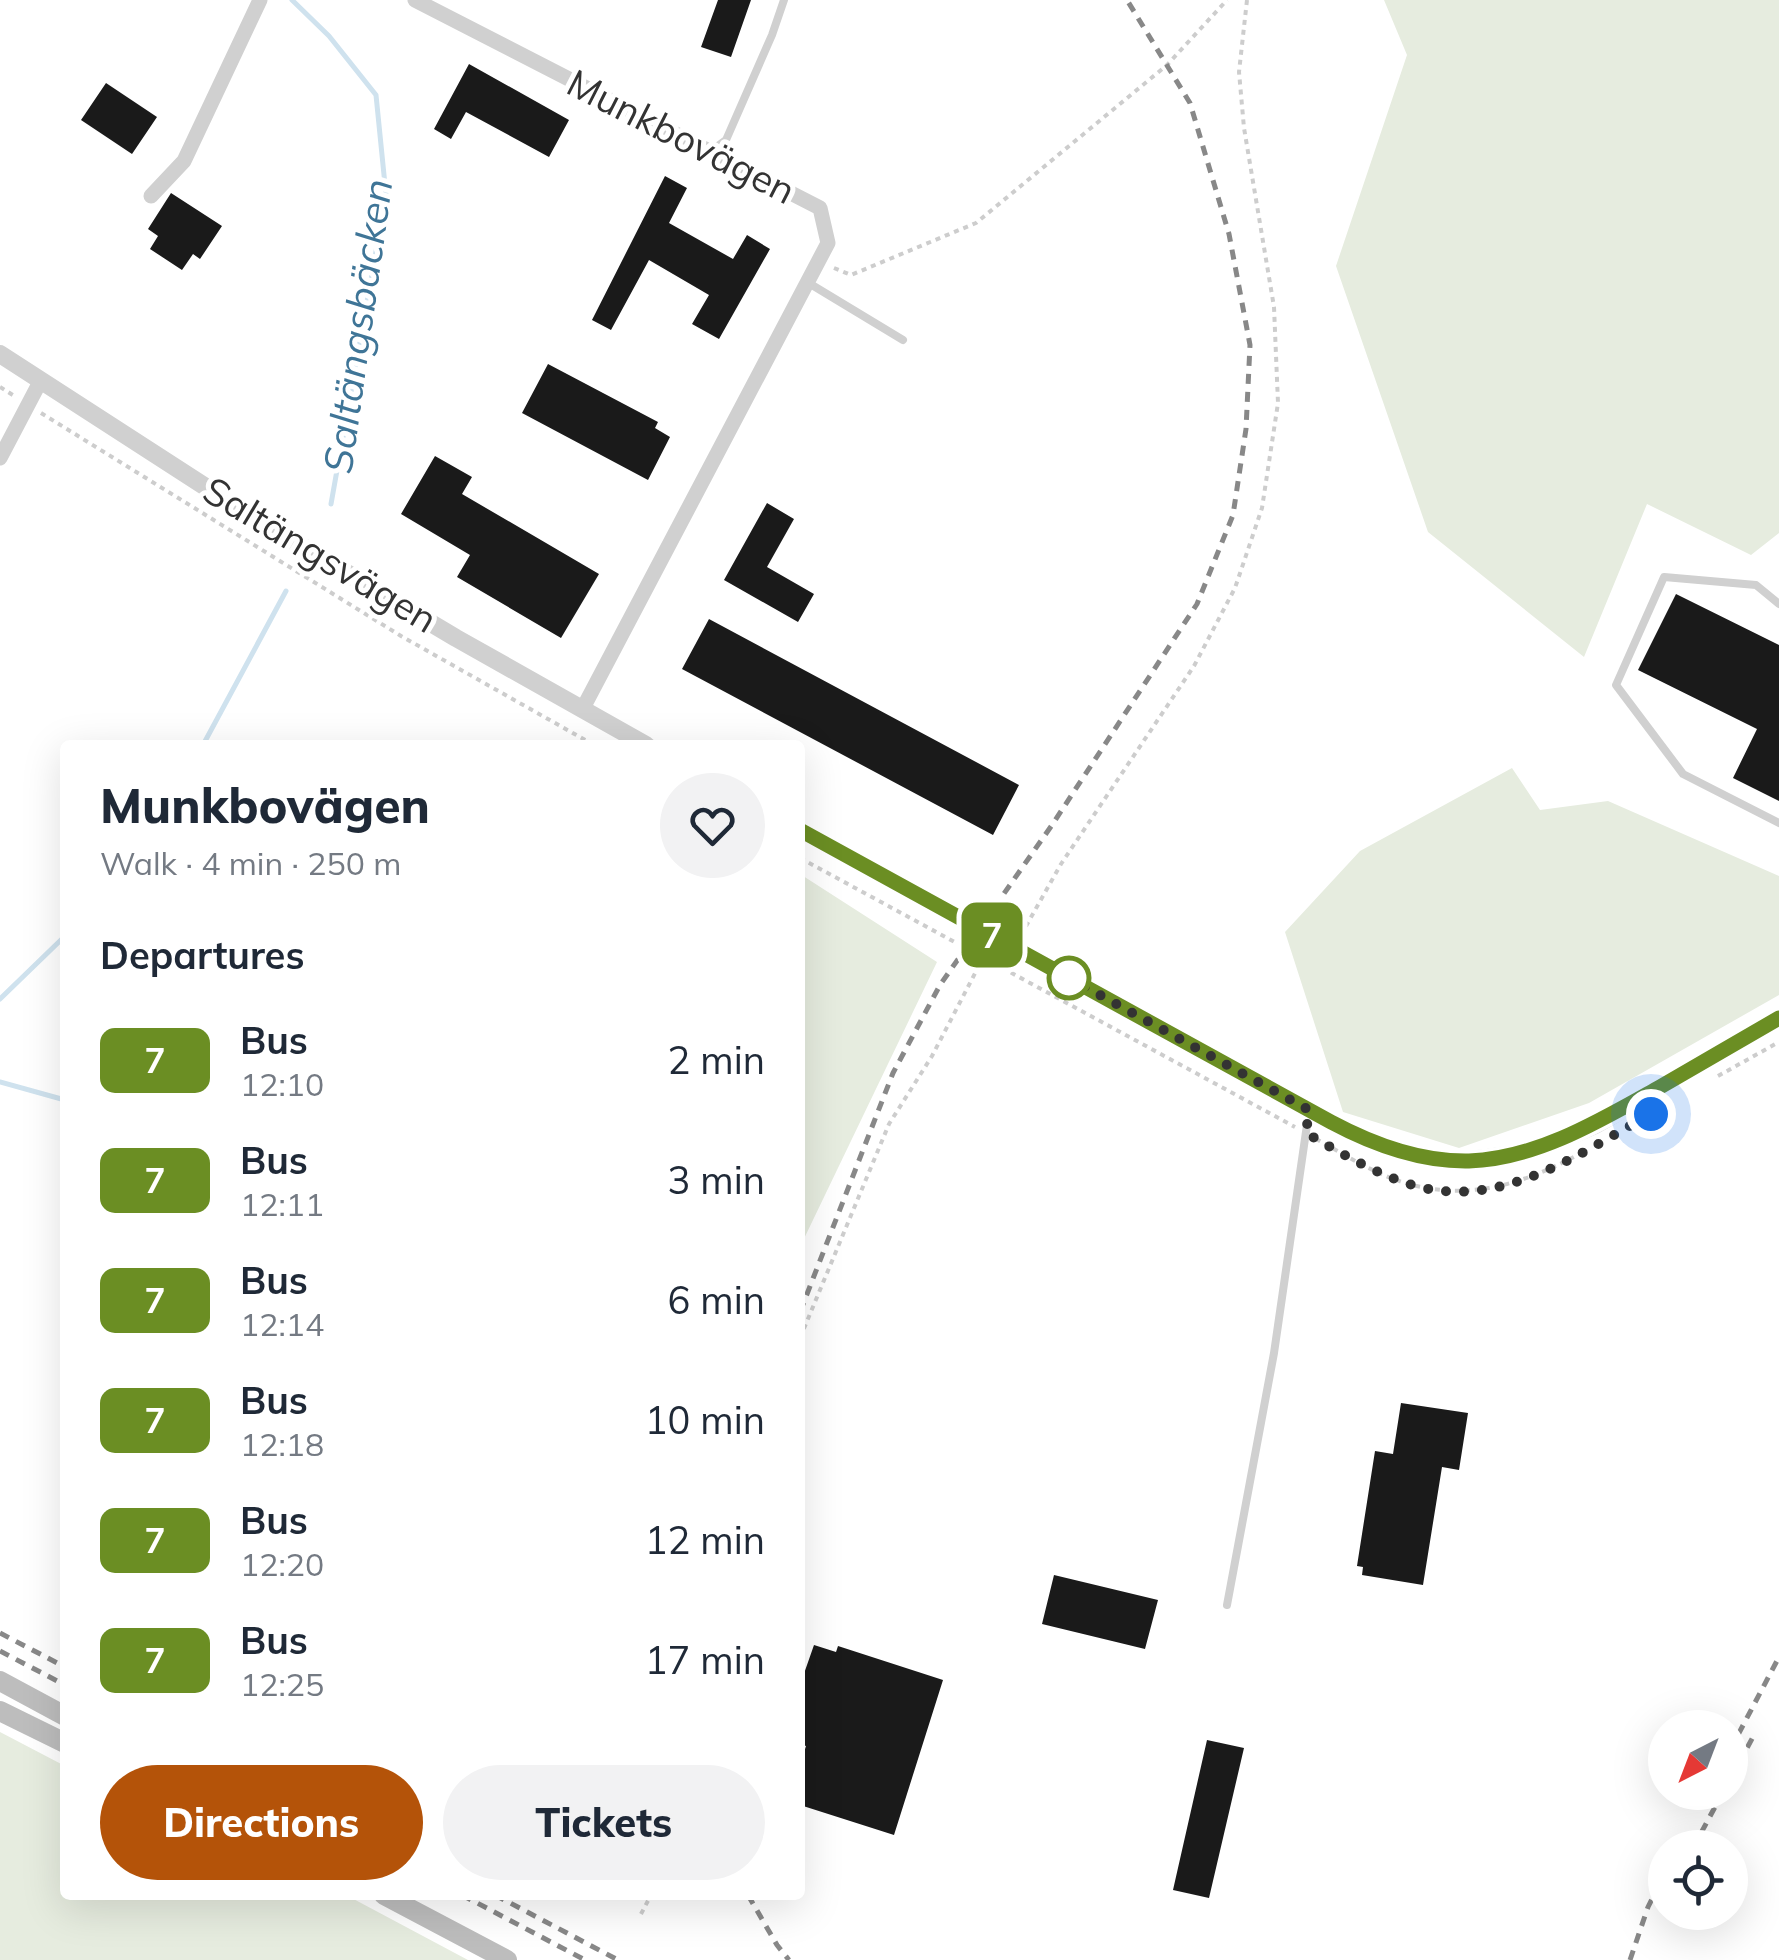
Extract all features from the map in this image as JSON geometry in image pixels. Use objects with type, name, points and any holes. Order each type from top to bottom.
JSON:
[{"type":"main road","points":[[0,1680],[60,1713]]},
{"type":"main road","points":[[0,1711],[60,1741]]},
{"type":"main road","points":[[393,1900],[507,1960]]},
{"type":"street","points":[[151,196],[184,161],[260,0]]},
{"type":"street","name":"Munkbovägen","points":[[416,0],[820,208],[828,243],[582,710]]},
{"type":"street","name":"Saltängsvägen","points":[[0,354],[246,513],[637,740]]},
{"type":"street","points":[[0,458],[41,380]]},
{"type":"street","points":[[805,833],[1353,1134],[1405,1154],[1471,1161],[1534,1148],[1591,1126],[1779,1018]]},
{"type":"lane","points":[[710,151],[726,140],[784,0]]},
{"type":"lane","points":[[807,282],[903,340]]},
{"type":"lane","points":[[1779,604],[1756,585],[1664,577],[1616,685],[1683,774],[1779,823]]},
{"type":"lane","points":[[1228,1606],[1274,1353],[1309,1110]]},
{"type":"path","points":[[818,261],[850,274],[976,224],[1167,65],[1227,0]]},
{"type":"path","points":[[1004,969],[1061,864],[1194,666],[1236,588],[1262,508],[1278,403],[1274,307],[1244,128],[1239,72],[1247,0]]},
{"type":"path","points":[[0,387],[401,636],[585,740]]},
{"type":"path","points":[[805,861],[1383,1174],[1418,1187],[1450,1191],[1488,1189],[1518,1182],[1590,1148]]},
{"type":"path","points":[[805,1326],[889,1124],[932,1056],[983,958]]},
{"type":"path","points":[[1710,1080],[1779,1042]]},
{"type":"path","points":[[641,1914],[649,1900]]},
{"type":"shaded area","points":[[1384,0],[1779,0],[1779,533],[1751,555],[1647,504],[1584,657],[1428,532],[1336,266],[1407,55]]},
{"type":"shaded area","points":[[1512,768],[1540,810],[1608,801],[1779,876],[1779,995],[1589,1103],[1459,1148],[1343,1112],[1285,932],[1360,851]]},
{"type":"shaded area","points":[[805,877],[937,962],[805,1237]]},
{"type":"shaded area","points":[[0,1732],[60,1763],[60,1900],[355,1900],[468,1960],[0,1960]]},
{"type":"building","points":[[718,0],[751,0],[731,57],[701,47]]},
{"type":"building","points":[[469,64],[569,120],[549,157],[466,112],[451,139],[434,129]]},
{"type":"building","points":[[106,83],[157,117],[132,154],[81,120]]},
{"type":"building","points":[[665,176],[687,188],[669,223],[733,259],[747,235],[770,249],[719,339],[692,324],[709,295],[649,260],[611,330],[592,320]]},
{"type":"building","points":[[171,193],[222,226],[200,259],[193,254],[182,270],[150,249],[158,236],[148,229]]},
{"type":"building","points":[[548,364],[658,422],[655,428],[670,437],[648,480],[522,413]]},
{"type":"building","points":[[435,456],[472,477],[462,494],[599,574],[561,638],[457,577],[470,555],[401,514]]},
{"type":"building","points":[[767,503],[794,519],[767,567],[814,594],[798,622],[724,580]]},
{"type":"building","points":[[1676,594],[1779,645],[1779,801],[1733,778],[1757,729],[1638,670]]},
{"type":"building","points":[[709,619],[1019,785],[993,835],[682,669]]},
{"type":"building","points":[[1401,1403],[1468,1413],[1459,1470],[1442,1467],[1423,1585],[1362,1575],[1363,1567],[1357,1566],[1375,1451],[1393,1454]]},
{"type":"building","points":[[1054,1575],[1158,1600],[1145,1649],[1042,1624]]},
{"type":"building","points":[[814,1645],[836,1652],[838,1646],[943,1680],[894,1835],[805,1807],[805,1671]]},
{"type":"building","points":[[1207,1740],[1244,1748],[1209,1898],[1173,1890]]},
{"type":"waterway","name":"Saltängsbäcken","points":[[292,0],[329,36],[376,95],[386,195],[331,504]]},
{"type":"waterway","name":"Saltängsbäcken","points":[[206,740],[286,591]]},
{"type":"waterway","name":"Saltängsbäcken","points":[[0,999],[60,941]]},
{"type":"waterway","points":[[0,1082],[60,1099]]},
{"type":"railway","points":[[805,1299],[893,1073],[940,985],[1052,825],[1197,604],[1233,515],[1246,429],[1250,345],[1229,234],[1190,103],[1127,0]]},
{"type":"railway","points":[[0,1633],[60,1664]]},
{"type":"railway","points":[[0,1651],[60,1682]]},
{"type":"railway","points":[[1748,1716],[1779,1657]]},
{"type":"railway","points":[[1748,1746],[1753,1737]]},
{"type":"railway","points":[[1703,1830],[1713,1810]]},
{"type":"railway","points":[[471,1900],[585,1960]]},
{"type":"railway","points":[[504,1900],[618,1960]]},
{"type":"railway","points":[[751,1900],[789,1960]]},
{"type":"railway","points":[[1630,1960],[1648,1907]]},
{"type":"bus line","name":"7","points":[[805,833],[1353,1134],[1405,1154],[1471,1161],[1534,1148],[1591,1126],[1779,1018]]},
{"type":"route","points":[[1069,978],[1309,1110],[1306,1133],[1383,1174],[1418,1187],[1450,1191],[1488,1189],[1518,1182],[1555,1167],[1651,1114]]}]
